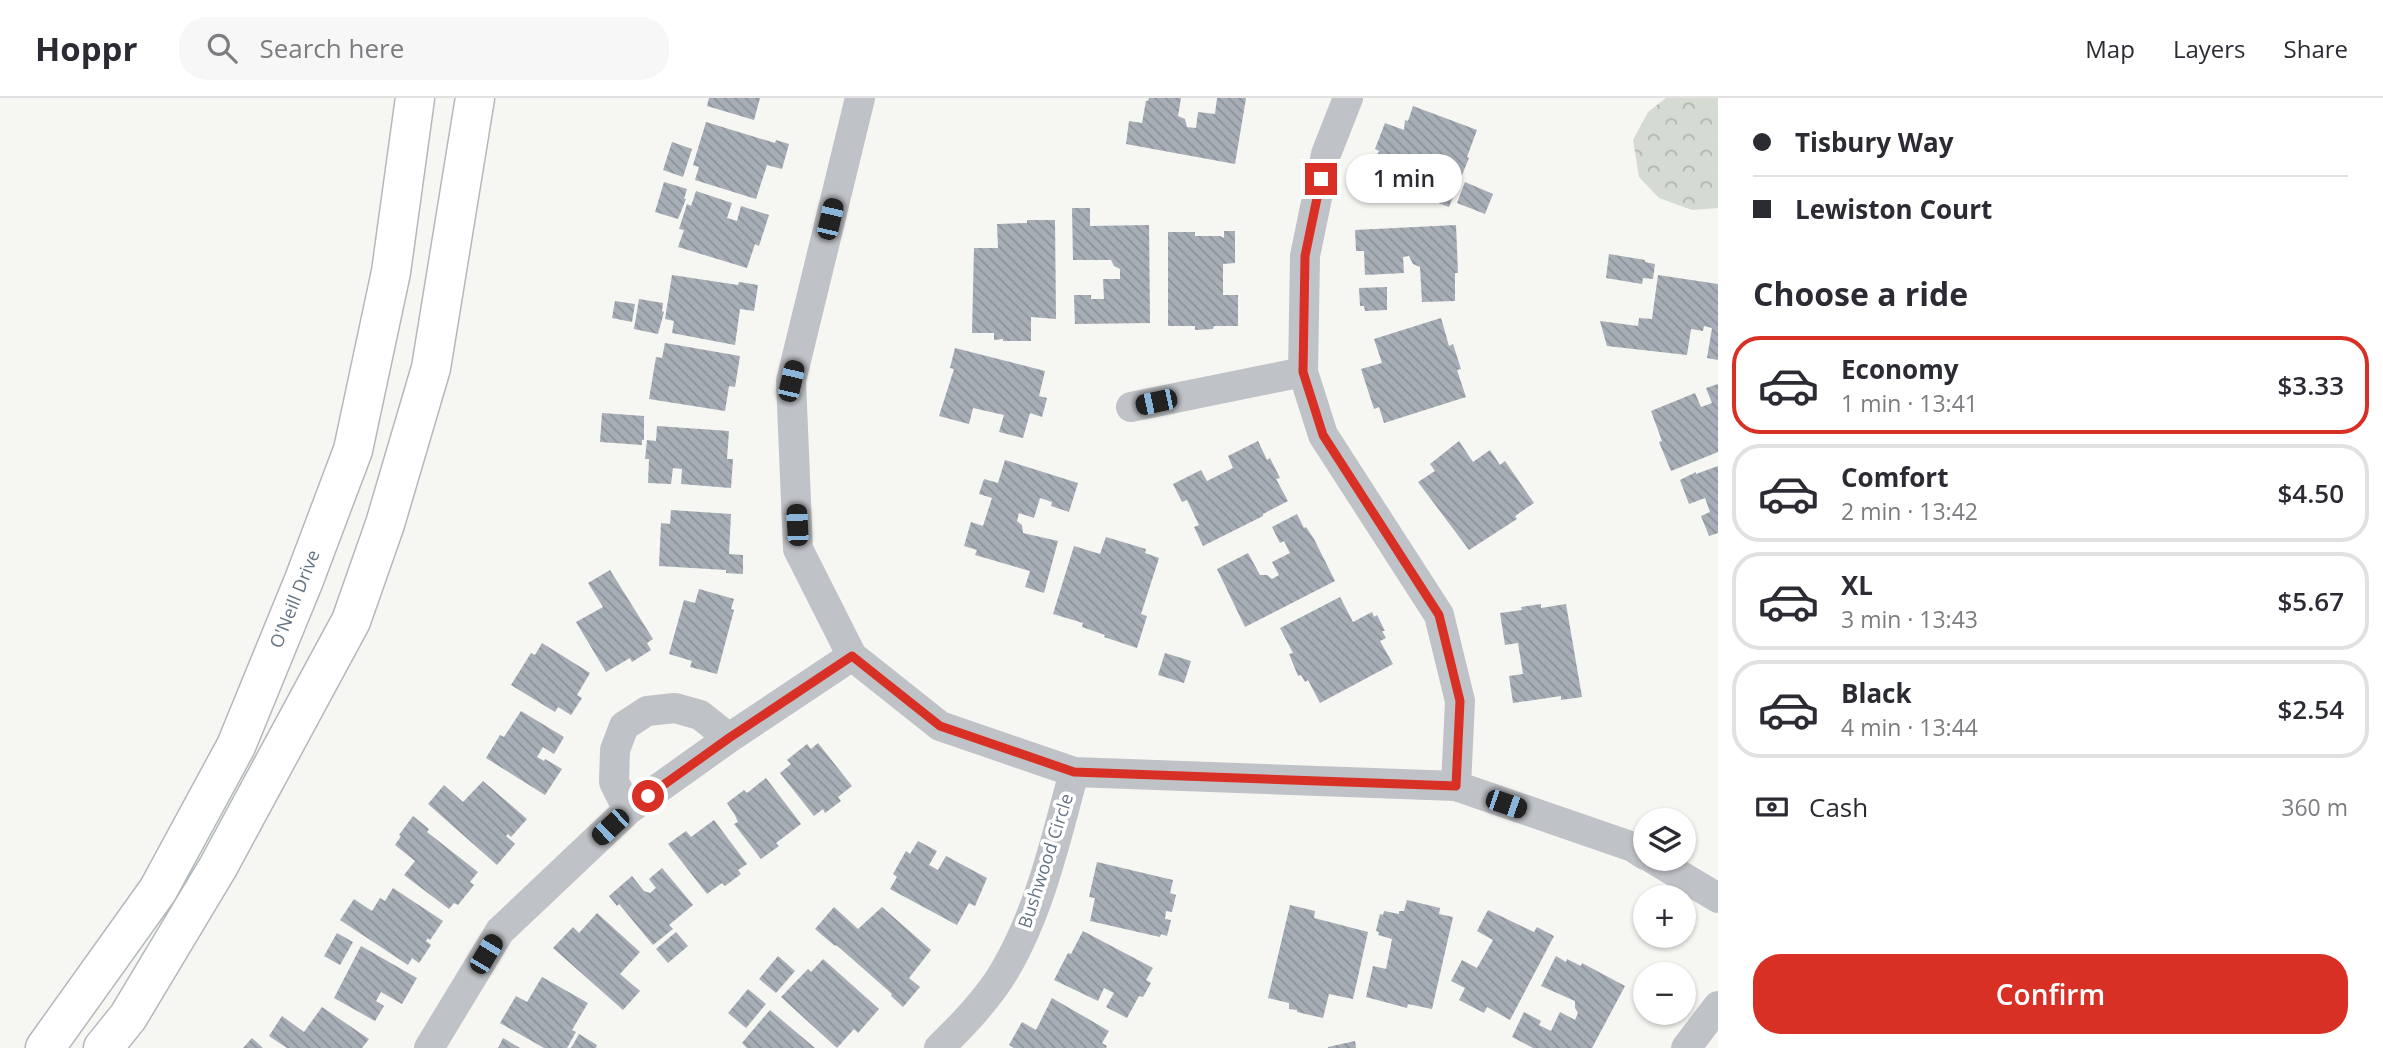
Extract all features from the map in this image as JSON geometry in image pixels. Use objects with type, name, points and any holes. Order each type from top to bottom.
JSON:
[{"type":"main road","name":"O'Neill Drive","points":[[45,1048],[158,890],[236,746],[304,580],[353,450],[391,272],[415,98]]},
{"type":"main road","points":[[103,1048],[128,1017],[218,867],[351,621],[385,523],[431,368],[475,98]]},
{"type":"street","points":[[860,98],[791,381],[798,549],[852,656],[940,726],[1074,772],[1456,786],[1633,847]]},
{"type":"street","points":[[1348,98],[1326,153],[1305,256],[1303,372],[1323,435],[1439,615],[1460,701],[1456,786]]},
{"type":"street","points":[[1131,407],[1303,372]]},
{"type":"street","points":[[429,1048],[500,931],[628,810],[729,738],[852,656]]},
{"type":"street","points":[[628,810],[614,782],[615,750],[624,726],[647,711],[675,708],[700,715],[729,738]]},
{"type":"street","name":"Bushwood Circle","points":[[939,1048],[963,1024],[1004,971],[1021,937],[1049,863],[1074,772]]},
{"type":"street","points":[[1673,871],[1718,898]]},
{"type":"street","points":[[1686,1048],[1718,1006]]},
{"type":"green space","points":[[1666,98],[1718,98],[1718,208],[1692,210],[1659,198],[1639,177],[1633,140],[1648,112]]},
{"type":"building","points":[[709,98],[760,98],[754,120],[707,106]]},
{"type":"building","points":[[1149,98],[1181,98],[1178,116],[1185,119],[1187,127],[1196,128],[1198,112],[1215,114],[1217,98],[1246,98],[1235,164],[1126,144],[1129,121],[1142,123]]},
{"type":"building","points":[[1413,106],[1477,130],[1449,207],[1369,177],[1372,169],[1368,168],[1371,159],[1375,160],[1379,151],[1375,149],[1385,123],[1404,130],[1405,120],[1408,121]]},
{"type":"building","points":[[706,122],[775,143],[776,140],[789,144],[782,169],[767,165],[756,199],[695,180],[699,167],[693,165]]},
{"type":"building","points":[[672,142],[692,149],[683,177],[663,170]]},
{"type":"building","points":[[664,182],[687,189],[678,219],[655,212]]},
{"type":"building","points":[[1465,182],[1493,194],[1485,214],[1457,203]]},
{"type":"building","points":[[696,191],[732,203],[727,218],[737,221],[741,206],[769,215],[759,246],[755,244],[747,268],[678,247],[684,230],[679,229],[687,204],[691,206]]},
{"type":"building","points":[[1072,208],[1090,208],[1090,226],[1149,225],[1150,323],[1075,324],[1074,295],[1091,295],[1091,299],[1104,299],[1103,279],[1120,279],[1120,269],[1114,266],[1111,260],[1073,260]]},
{"type":"building","points":[[1027,220],[1055,220],[1056,319],[1031,317],[1031,341],[994,340],[994,333],[972,333],[974,248],[998,248],[997,224],[1027,223]]},
{"type":"building","points":[[1456,225],[1458,273],[1455,273],[1455,301],[1422,302],[1420,267],[1413,264],[1409,256],[1403,257],[1404,273],[1365,275],[1364,251],[1356,251],[1355,230]]},
{"type":"building","points":[[1224,231],[1235,231],[1235,263],[1223,264],[1223,295],[1238,295],[1238,326],[1214,326],[1213,329],[1195,330],[1195,326],[1168,326],[1168,232],[1195,232],[1195,236],[1224,238]]},
{"type":"building","points":[[1609,254],[1655,264],[1653,279],[1643,278],[1642,284],[1606,278]]},
{"type":"building","points":[[672,275],[738,285],[739,282],[758,285],[754,311],[740,309],[735,345],[672,333],[674,321],[665,319]]},
{"type":"building","points":[[1658,275],[1718,284],[1718,360],[1707,358],[1712,328],[1704,326],[1703,331],[1691,329],[1687,355],[1607,346],[1600,321],[1638,326],[1639,318],[1652,319]]},
{"type":"building","points":[[1387,287],[1387,310],[1365,311],[1364,306],[1360,306],[1359,288]]},
{"type":"building","points":[[639,299],[663,303],[664,312],[658,334],[634,329]]},
{"type":"building","points":[[615,301],[635,304],[632,322],[612,318]]},
{"type":"building","points":[[1441,318],[1449,346],[1453,344],[1461,369],[1457,370],[1466,397],[1384,423],[1379,407],[1374,409],[1361,369],[1382,363],[1374,339]]},
{"type":"building","points":[[665,343],[740,356],[735,387],[729,386],[725,411],[649,399],[656,357],[662,358]]},
{"type":"building","points":[[955,348],[1045,371],[1039,396],[1047,398],[1042,417],[1030,413],[1023,438],[999,432],[1004,415],[973,408],[969,424],[939,416],[954,369],[950,368]]},
{"type":"building","points":[[1718,384],[1718,452],[1671,471],[1659,442],[1662,441],[1651,411],[1695,393],[1701,407],[1712,403],[1706,388]]},
{"type":"building","points":[[602,413],[644,416],[642,445],[600,442]]},
{"type":"building","points":[[657,426],[729,431],[727,459],[733,459],[731,488],[681,484],[682,469],[673,468],[671,484],[648,483],[649,459],[645,459],[647,440],[656,441]]},
{"type":"building","points":[[1258,441],[1280,478],[1276,479],[1288,501],[1203,546],[1194,527],[1199,525],[1187,500],[1182,502],[1173,484],[1201,470],[1207,481],[1233,468],[1228,456]]},
{"type":"building","points":[[1459,441],[1473,462],[1490,450],[1500,465],[1505,461],[1534,503],[1515,516],[1517,519],[1469,550],[1418,482],[1435,471],[1430,464]]},
{"type":"building","points":[[1005,460],[1078,483],[1069,512],[1051,506],[1052,502],[1040,498],[1034,518],[1019,513],[1017,521],[1022,525],[1023,533],[1058,541],[1044,593],[1025,587],[1030,571],[975,555],[977,550],[964,546],[971,522],[983,526],[992,498],[979,494],[984,479],[998,483]]},
{"type":"building","points":[[1718,466],[1718,533],[1709,536],[1701,516],[1710,512],[1705,498],[1689,504],[1680,480]]},
{"type":"building","points":[[671,510],[731,514],[729,554],[743,555],[743,574],[726,573],[726,570],[659,566],[661,523],[670,524]]},
{"type":"building","points":[[1297,514],[1314,539],[1335,581],[1245,627],[1217,569],[1248,553],[1260,575],[1267,575],[1272,579],[1279,575],[1272,562],[1290,553],[1284,541],[1280,543],[1272,527]]},
{"type":"building","points":[[1106,537],[1146,549],[1145,553],[1159,558],[1141,614],[1147,616],[1137,648],[1082,627],[1083,623],[1053,614],[1074,546],[1100,554]]},
{"type":"building","points":[[610,570],[653,639],[647,643],[651,650],[632,662],[630,658],[606,672],[576,622],[603,607],[588,583]]},
{"type":"building","points":[[699,589],[734,599],[731,609],[734,610],[717,674],[690,667],[692,661],[669,654],[684,600],[695,603]]},
{"type":"building","points":[[1340,597],[1353,622],[1372,612],[1374,617],[1377,615],[1386,638],[1380,641],[1393,664],[1320,703],[1308,680],[1305,682],[1301,675],[1298,676],[1289,654],[1293,653],[1280,628]]},
{"type":"building","points":[[1541,604],[1541,608],[1566,604],[1582,697],[1561,700],[1561,696],[1513,703],[1509,676],[1523,674],[1518,643],[1505,645],[1500,613]]},
{"type":"building","points":[[542,643],[590,673],[577,695],[582,698],[571,715],[558,707],[555,712],[511,685],[531,653],[535,655]]},
{"type":"building","points":[[1165,653],[1191,661],[1184,683],[1158,675]]},
{"type":"building","points":[[521,711],[564,737],[554,754],[543,747],[537,757],[562,769],[545,795],[486,758],[500,735],[504,737]]},
{"type":"building","points":[[818,743],[852,786],[838,797],[841,801],[825,813],[823,809],[814,816],[780,773],[791,764],[787,760],[807,744],[811,749]]},
{"type":"building","points":[[766,778],[801,824],[776,843],[779,846],[761,859],[734,824],[738,822],[727,803],[744,790],[747,793]]},
{"type":"building","points":[[483,781],[527,819],[511,837],[508,834],[506,836],[515,844],[497,865],[428,804],[444,785],[463,802]]},
{"type":"building","points":[[413,816],[429,829],[427,832],[478,872],[470,882],[474,885],[458,905],[454,903],[449,909],[404,875],[415,861],[395,845]]},
{"type":"building","points":[[714,820],[747,864],[738,870],[741,874],[725,886],[722,883],[707,894],[668,844],[686,831],[691,837]]},
{"type":"building","points":[[918,841],[937,851],[929,865],[938,870],[946,856],[987,878],[975,906],[969,903],[957,925],[890,889],[897,877],[893,874],[906,851],[910,854]]},
{"type":"building","points":[[1097,862],[1173,880],[1170,893],[1176,895],[1172,912],[1166,911],[1165,919],[1171,920],[1167,936],[1161,934],[1160,937],[1090,921],[1095,898],[1089,897]]},
{"type":"building","points":[[662,868],[693,905],[669,925],[673,929],[653,945],[609,896],[632,876],[644,891],[650,893],[656,888],[649,879]]},
{"type":"building","points":[[393,888],[443,921],[430,940],[428,938],[426,941],[431,945],[419,963],[412,958],[408,965],[340,920],[354,899],[372,911],[380,898],[385,901]]},
{"type":"building","points":[[1407,900],[1440,908],[1439,914],[1453,917],[1432,1009],[1408,1004],[1407,1008],[1366,997],[1373,966],[1386,969],[1392,939],[1378,935],[1379,932],[1376,931],[1380,914],[1383,915],[1384,911],[1399,914],[1399,911],[1404,911]]},
{"type":"building","points":[[1290,905],[1315,911],[1314,918],[1368,932],[1353,999],[1329,994],[1323,1018],[1297,1012],[1289,1009],[1289,1003],[1268,998]]},
{"type":"building","points":[[834,907],[858,929],[882,907],[931,950],[909,978],[920,987],[903,1007],[892,994],[815,929]]},
{"type":"building","points":[[1488,910],[1534,932],[1537,927],[1554,936],[1510,1020],[1487,1007],[1484,1013],[1459,1000],[1465,988],[1451,981],[1462,960],[1477,968],[1493,940],[1477,931]]},
{"type":"building","points":[[597,913],[640,952],[620,974],[640,991],[623,1010],[553,948],[573,927],[579,933]]},
{"type":"building","points":[[1083,931],[1153,968],[1146,980],[1151,983],[1143,997],[1139,996],[1127,1018],[1106,1007],[1114,993],[1104,988],[1098,1001],[1054,980]]},
{"type":"building","points":[[676,932],[688,946],[668,963],[656,949]]},
{"type":"building","points":[[337,933],[353,942],[340,965],[324,956]]},
{"type":"building","points":[[361,946],[417,978],[402,1004],[381,992],[376,1001],[384,1006],[375,1021],[334,998]]},
{"type":"building","points":[[778,956],[795,971],[776,993],[759,979]]},
{"type":"building","points":[[1556,956],[1566,962],[1567,959],[1581,966],[1582,963],[1625,986],[1592,1048],[1533,1048],[1512,1037],[1524,1012],[1541,1021],[1539,1025],[1551,1031],[1560,1012],[1575,1020],[1578,1013],[1575,1001],[1541,986]]},
{"type":"building","points":[[823,959],[879,1009],[858,1033],[854,1029],[837,1048],[781,997],[808,969],[811,972]]},
{"type":"building","points":[[542,977],[588,1003],[572,1030],[576,1032],[567,1048],[544,1048],[500,1023],[516,996],[527,1002]]},
{"type":"building","points":[[748,989],[766,1004],[746,1028],[728,1013]]},
{"type":"building","points":[[1052,998],[1109,1031],[1102,1043],[1106,1048],[1014,1048],[1009,1045],[1022,1022],[1036,1030]]},
{"type":"building","points":[[322,1007],[369,1039],[362,1048],[287,1048],[269,1036],[282,1016],[304,1032]]},
{"type":"building","points":[[770,1010],[815,1048],[747,1048],[742,1043]]},
{"type":"building","points":[[579,1034],[597,1045],[596,1048],[571,1048]]},
{"type":"building","points":[[252,1038],[263,1048],[243,1048]]},
{"type":"building","points":[[503,1038],[520,1048],[498,1048]]},
{"type":"building","points":[[1355,1041],[1356,1048],[1328,1048],[1328,1047]]},
{"type":"route","points":[[648,796],[852,656],[940,726],[1074,772],[1456,786],[1460,701],[1439,615],[1323,435],[1303,372],[1305,256],[1321,179]]}]
